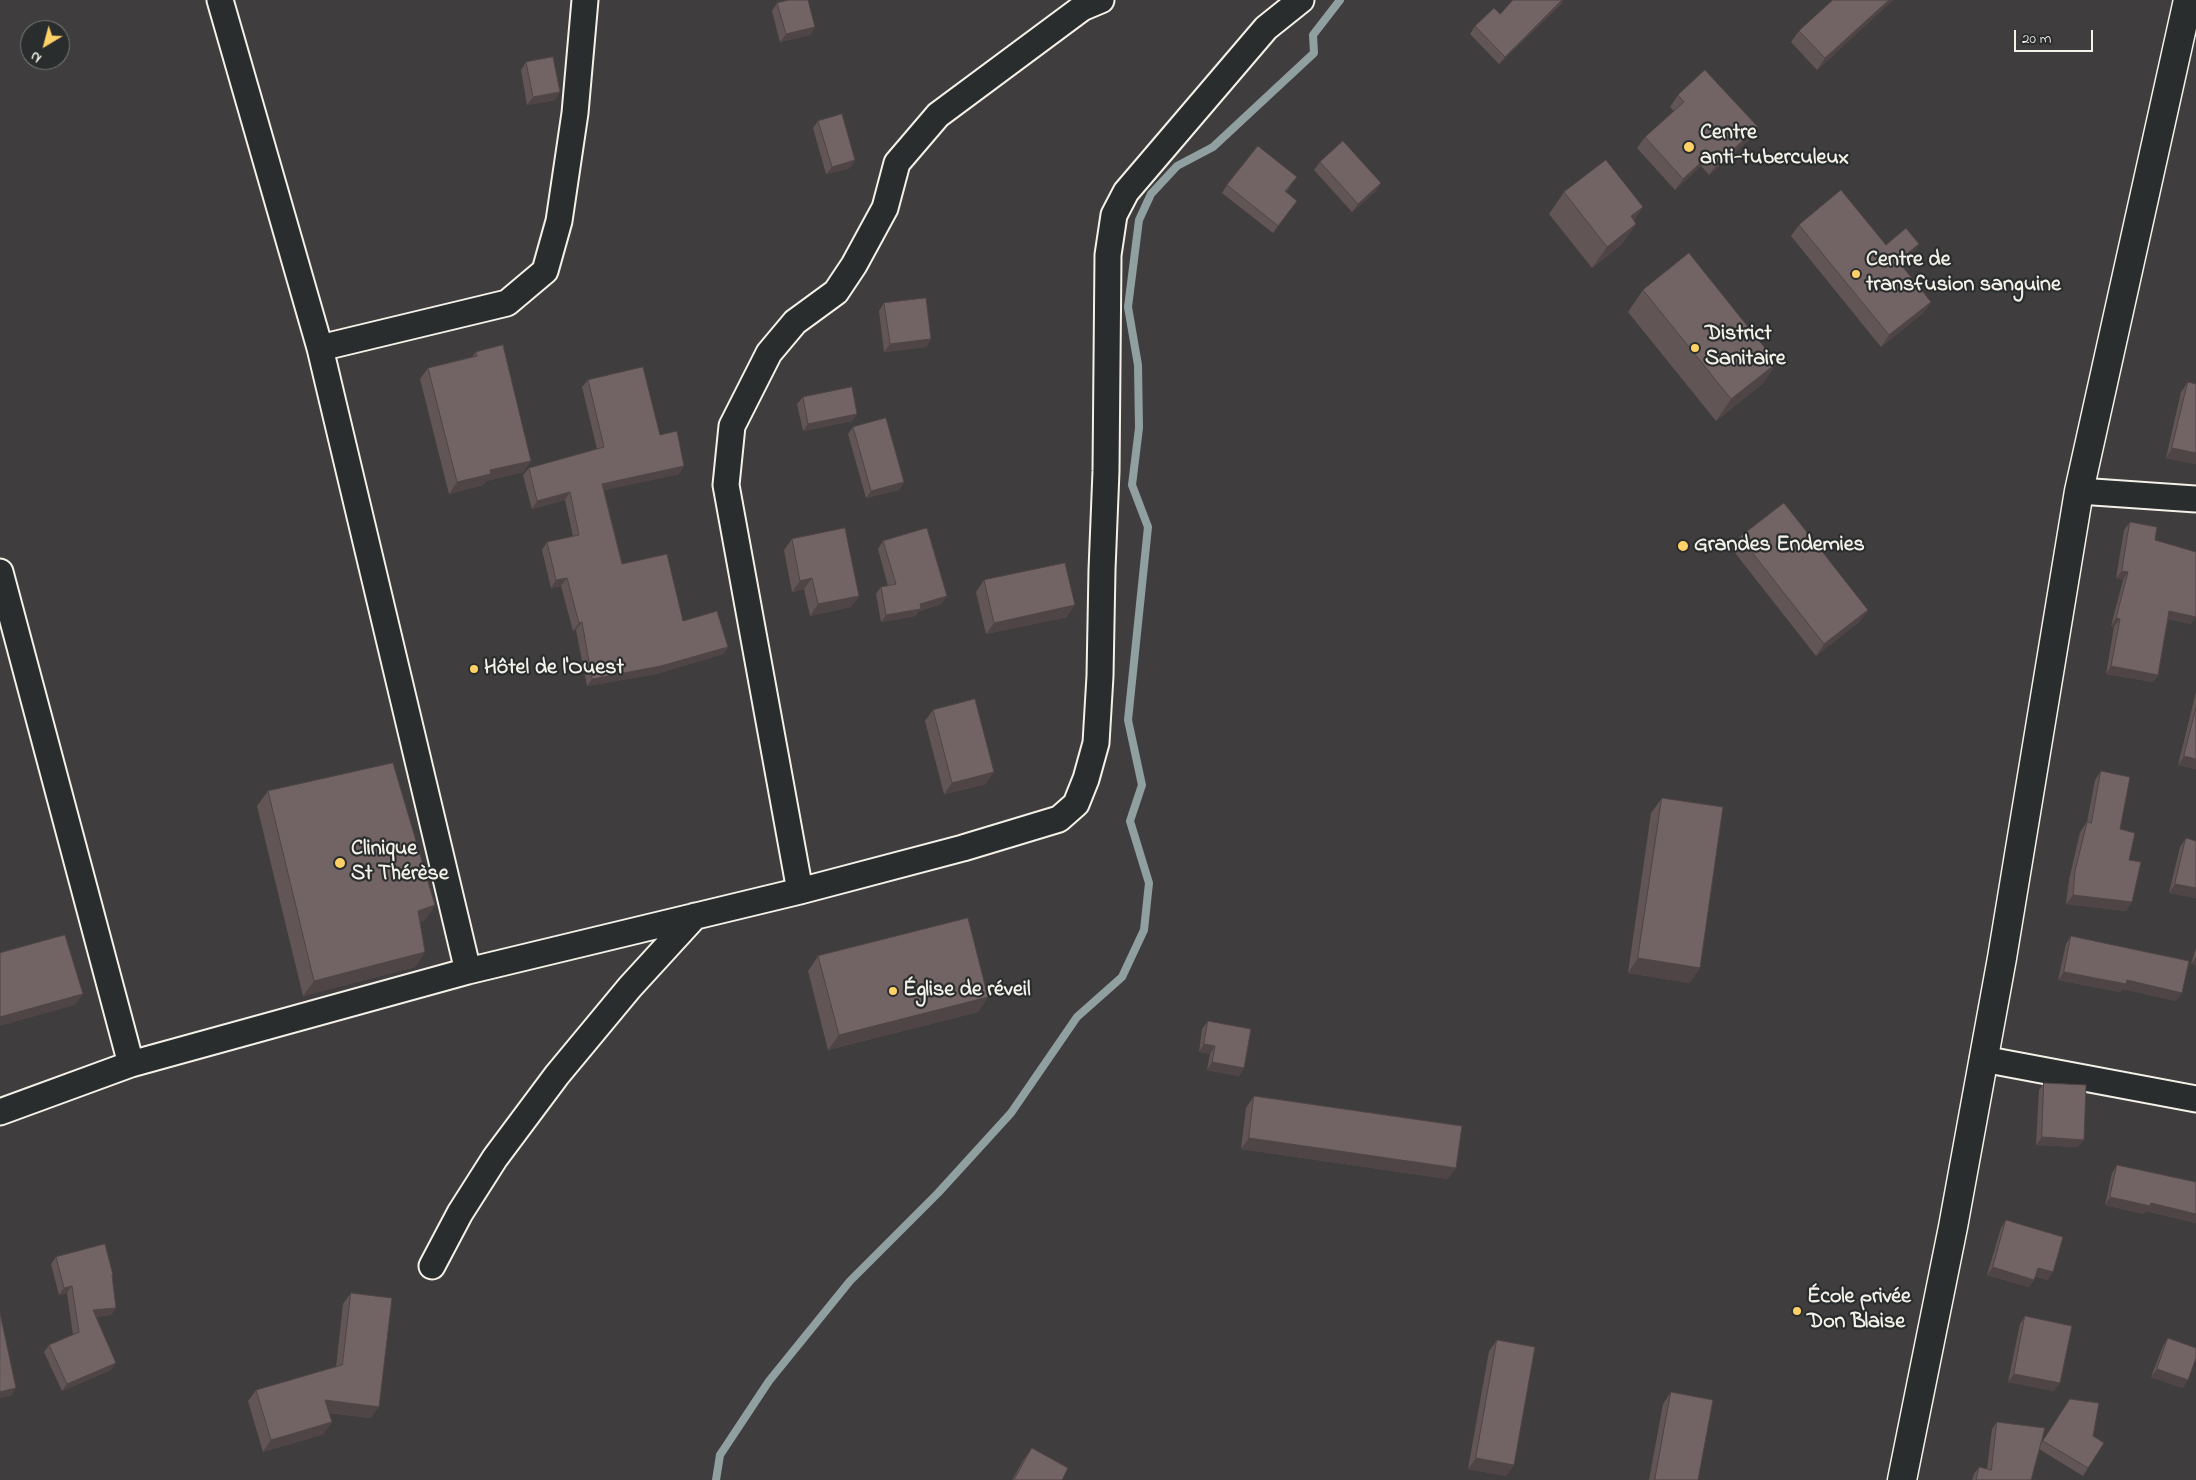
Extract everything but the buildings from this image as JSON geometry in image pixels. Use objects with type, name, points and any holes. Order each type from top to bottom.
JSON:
[{"type":"main road","points":[[1902,1480],[1953,1227],[1984,1060],[2079,491],[2188,0]]},
{"type":"street","points":[[220,0],[320,348],[468,971]]},
{"type":"street","points":[[320,348],[507,303],[545,271],[560,221],[575,113],[585,0]]},
{"type":"street","points":[[0,1112],[132,1064],[468,971],[800,891],[963,848],[1058,820],[1076,804],[1086,779],[1096,743],[1106,471],[1108,256],[1114,215],[1126,192],[1266,28],[1301,0]]},
{"type":"street","points":[[800,891],[726,485],[732,426],[769,353],[795,322],[836,292],[854,265],[885,208],[897,164],[938,115],[1089,3]]},
{"type":"street","points":[[2079,491],[2196,499]]},
{"type":"street","points":[[0,572],[132,1064]]},
{"type":"street","points":[[432,1266],[460,1212],[500,1150],[557,1075],[624,994],[695,916]]},
{"type":"street","points":[[1984,1060],[2196,1099]]},
{"type":"waterway","points":[[716,1480],[720,1455],[769,1381],[850,1281],[938,1193],[1011,1113],[1077,1017],[1122,977],[1144,930],[1149,883],[1130,821],[1142,785],[1128,720],[1148,527],[1132,485],[1139,428],[1138,365],[1128,307],[1139,220],[1151,194],[1177,166],[1213,147],[1314,53],[1313,35],[1340,0]]},
{"type":"place","name":"Centre anti-tuberculeux","points":[[1689,147]]},
{"type":"place","name":"Centre de transfusion sanguine","points":[[1856,274]]},
{"type":"place","name":"District Sanitaire","points":[[1695,348]]},
{"type":"place","name":"Grandes Endemies","points":[[1683,546]]},
{"type":"place","name":"Hôtel de l'Ouest","points":[[474,669]]},
{"type":"place","name":"Clinique St Thérèse","points":[[340,863]]},
{"type":"place","name":"Église de réveil","points":[[893,991]]},
{"type":"place","name":"École privée Don Blaise","points":[[1797,1311]]}]
